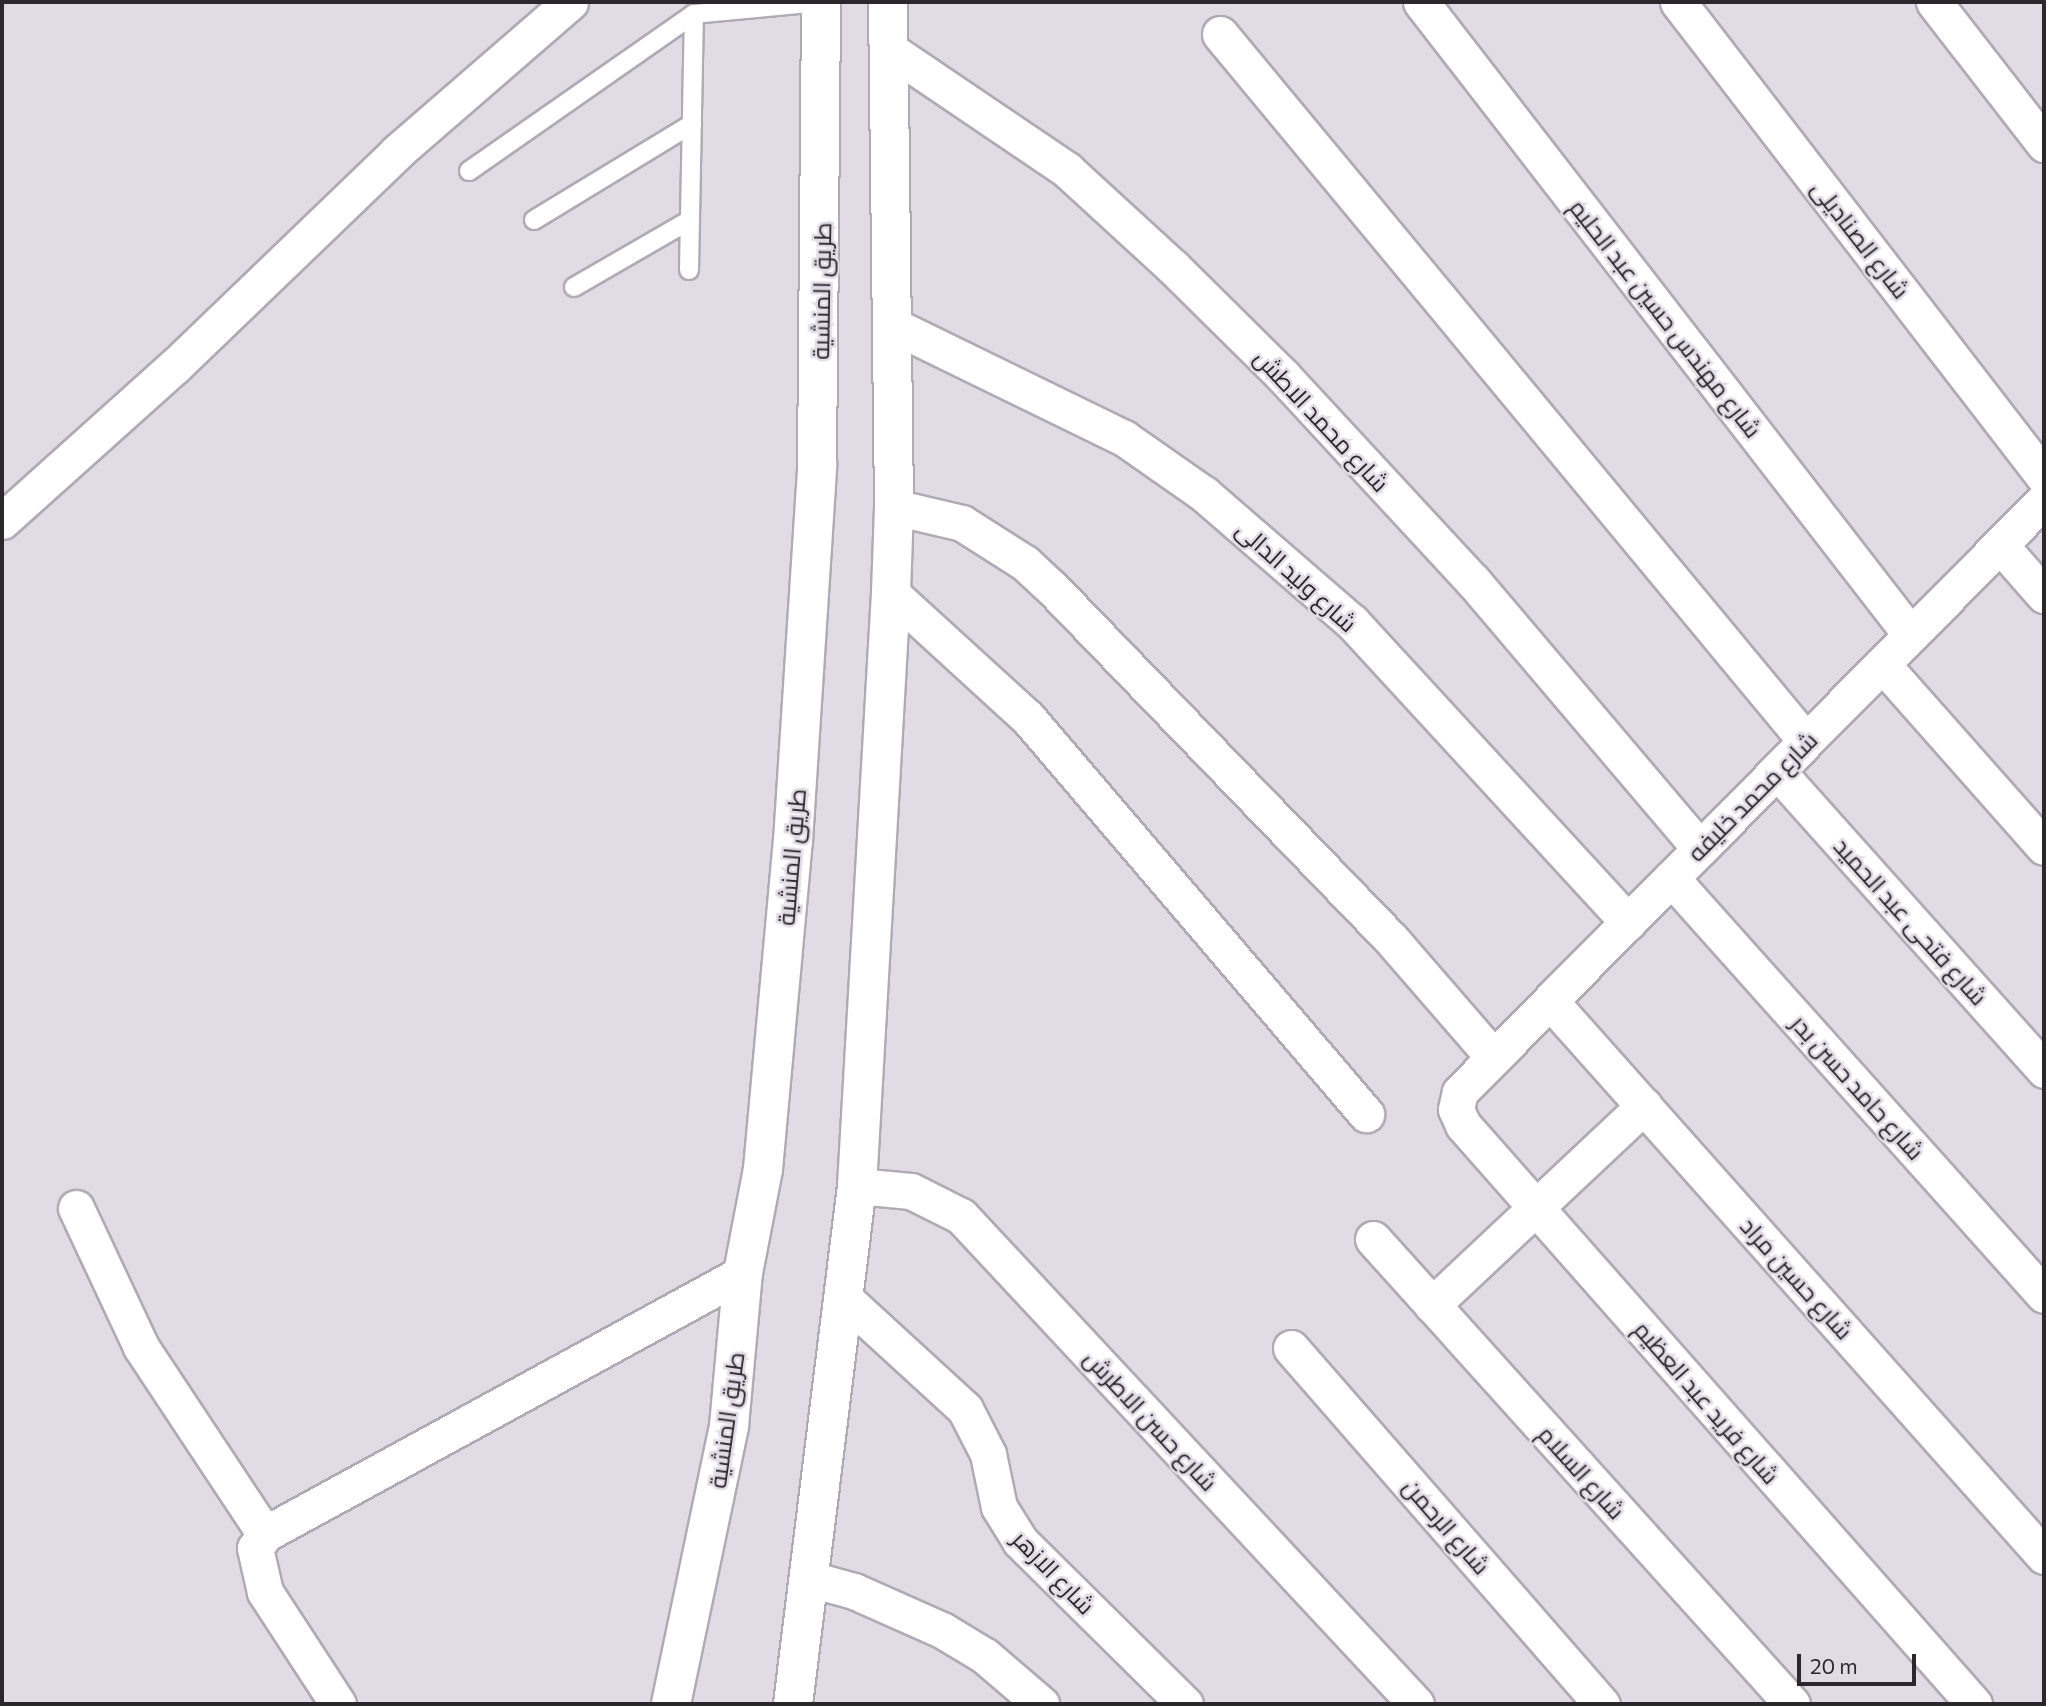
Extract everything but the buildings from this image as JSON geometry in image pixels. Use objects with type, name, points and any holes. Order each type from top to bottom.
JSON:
[{"type":"street","points":[[2,521],[175,366],[397,152],[570,2]]},
{"type":"street","name":"طريق المنشية","points":[[671,1704],[729,1426],[743,1273],[763,1168],[807,653],[822,276],[821,2]]},
{"type":"street","points":[[793,1704],[857,1186],[891,593],[894,508],[888,2]]},
{"type":"street","name":"شارع مهندس حسين عبد الحليم","points":[[1421,2],[1911,635]]},
{"type":"street","name":"شارع الصناديلى","points":[[1678,2],[2044,477]]},
{"type":"street","points":[[1934,2],[2044,144]]},
{"type":"street","points":[[1220,34],[1806,741]]},
{"type":"street","name":"شارع محمد الاطش","points":[[890,50],[1067,170],[1173,267],[1283,376],[1473,581],[1700,849]]},
{"type":"street","name":"شارع وليد الدالى","points":[[892,325],[1124,438],[1225,512],[1352,622],[1628,922]]},
{"type":"street","name":"شارع محمد خليفه","points":[[1460,1092],[2044,500]]},
{"type":"street","points":[[894,508],[961,523],[1024,563],[1052,588],[1345,890],[1494,1058]]},
{"type":"street","points":[[2000,545],[2044,595]]},
{"type":"street","points":[[891,593],[1028,718],[1366,1114]]},
{"type":"street","points":[[1882,664],[2044,847]]},
{"type":"street","name":"شارع فتحى عبد الحميد","points":[[1777,771],[2044,1070]]},
{"type":"street","name":"شارع حامد حسن بدر","points":[[1671,878],[2044,1295]]},
{"type":"street","name":"شارع حسين مراد","points":[[1550,1001],[2044,1556]]},
{"type":"street","name":"شارع فريد عبد العظيم","points":[[1460,1092],[1456,1109],[1463,1125],[1974,1704]]},
{"type":"street","points":[[1432,1305],[1644,1105]]},
{"type":"street","name":"شارع حسن الاطرش","points":[[857,1186],[911,1191],[961,1216],[1416,1704]]},
{"type":"street","points":[[76,1208],[141,1347],[265,1534]]},
{"type":"street","name":"شارع السلام","points":[[1373,1239],[1792,1704]]},
{"type":"street","points":[[338,1704],[265,1592],[255,1548],[265,1534],[743,1273]]},
{"type":"street","name":"شارع الازهر","points":[[845,1299],[965,1409],[988,1454],[999,1507],[1020,1541],[1185,1704]]},
{"type":"street","name":"شارع الرحمن","points":[[1291,1348],[1602,1704]]},
{"type":"street","points":[[807,1578],[854,1591],[942,1630],[985,1656],[1041,1704]]},
{"type":"lane","points":[[469,171],[694,14],[821,2]]},
{"type":"lane","points":[[689,270],[694,14]]},
{"type":"lane","points":[[534,220],[692,124]]},
{"type":"lane","points":[[575,287],[690,220]]}]
